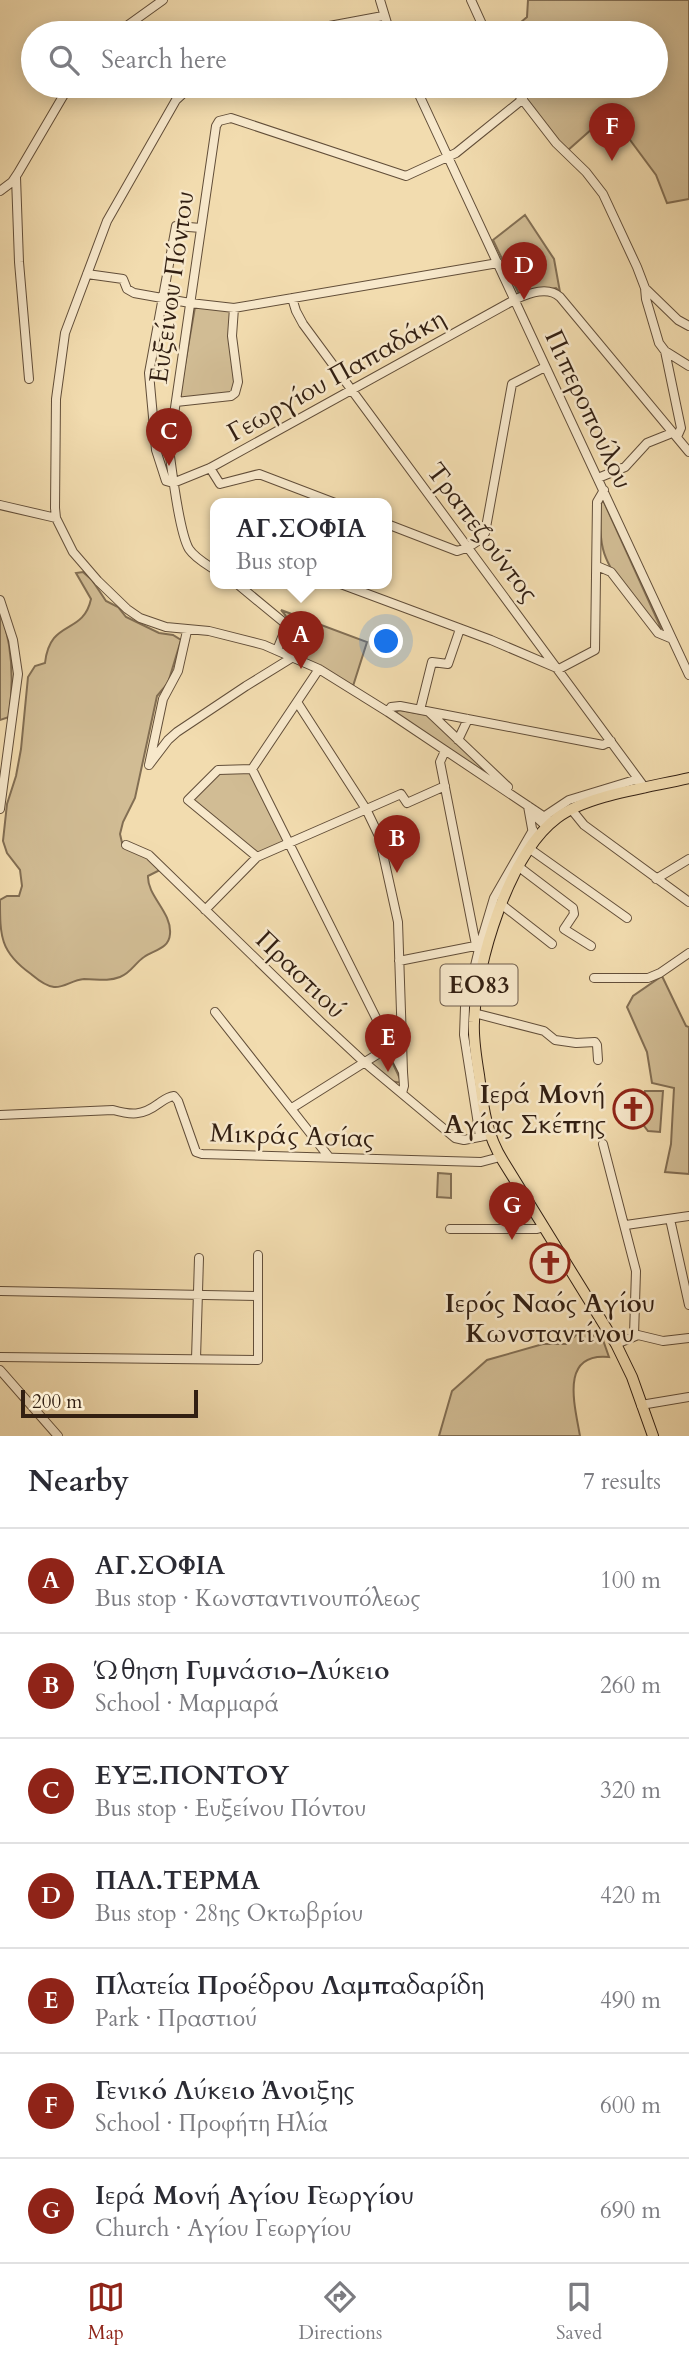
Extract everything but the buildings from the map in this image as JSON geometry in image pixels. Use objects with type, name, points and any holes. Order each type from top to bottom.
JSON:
[{"type":"main road","name":"ΕΟ83","points":[[653,1436],[632,1377],[616,1344],[500,1157],[484,1136],[474,1013],[501,904],[519,867],[548,822],[571,809],[599,800],[689,778]]},
{"type":"street","points":[[134,21],[163,0]]},
{"type":"street","points":[[385,21],[380,1],[390,0]]},
{"type":"street","points":[[471,0],[481,21]]},
{"type":"street","points":[[356,21],[383,16]]},
{"type":"street","points":[[0,191],[16,177],[62,98]]},
{"type":"street","points":[[178,98],[107,221],[65,334],[58,383],[54,464],[56,518],[73,552],[127,609],[151,623],[187,631],[209,632],[277,650],[318,669],[388,712],[528,805],[533,830],[531,847],[627,918]]},
{"type":"street","name":"Πιπεροπούλου","points":[[421,98],[516,299],[670,638],[688,670]]},
{"type":"street","points":[[448,157],[523,99],[556,143],[586,172],[603,194],[645,288],[659,343],[665,351],[689,366]]},
{"type":"street","name":"Ευξείνου Πόντου","points":[[210,567],[189,550],[173,483],[170,437],[216,126],[219,121],[231,118],[400,175],[412,174],[448,157]]},
{"type":"street","points":[[16,177],[19,262],[29,379]]},
{"type":"street","points":[[173,483],[166,481],[156,450],[149,373],[176,226],[201,228]]},
{"type":"street","points":[[87,274],[125,279],[130,292],[234,308],[498,263]]},
{"type":"street","points":[[645,288],[689,327]]},
{"type":"street","name":"Γεωργίου Παπαδάκη","points":[[173,483],[210,468],[516,299],[537,292],[554,292],[675,435]]},
{"type":"street","name":"Τραπεζούντος","points":[[292,298],[303,324],[645,788]]},
{"type":"street","points":[[176,402],[231,396],[235,393],[238,382],[232,336],[234,308]]},
{"type":"street","points":[[598,478],[625,467],[647,443],[675,435],[681,428],[665,351]]},
{"type":"street","points":[[392,527],[457,551],[468,547],[485,533],[512,384],[545,367]]},
{"type":"street","points":[[675,435],[689,452]]},
{"type":"street","points":[[210,468],[220,484],[259,474],[322,498]]},
{"type":"street","points":[[354,589],[559,669],[595,650],[597,502],[604,491]]},
{"type":"street","points":[[0,505],[56,518]]},
{"type":"street","points":[[597,566],[611,572],[659,634],[670,638]]},
{"type":"street","points":[[244,589],[287,625],[277,650]]},
{"type":"street","points":[[0,600],[13,640],[18,674],[0,809]]},
{"type":"street","points":[[425,711],[432,662],[448,664],[460,629]]},
{"type":"street","points":[[187,631],[178,671],[163,699],[149,765],[177,732],[293,657]]},
{"type":"street","points":[[532,657],[542,646]]},
{"type":"street","points":[[253,769],[318,669]]},
{"type":"street","points":[[297,702],[366,808],[379,836],[398,922],[400,1040],[404,1086],[402,1093]]},
{"type":"street","points":[[388,712],[391,706],[603,745],[611,741]]},
{"type":"street","points":[[425,711],[528,805],[536,817],[548,822],[569,800],[638,779]]},
{"type":"street","points":[[458,740],[468,719]]},
{"type":"street","points":[[445,751],[440,762],[478,945]]},
{"type":"street","points":[[253,769],[218,769],[188,800],[257,857]]},
{"type":"street","points":[[253,769],[403,1072]]},
{"type":"street","points":[[205,910],[257,857],[401,794],[407,803],[445,786]]},
{"type":"street","points":[[571,809],[584,825],[689,902]]},
{"type":"street","points":[[484,1136],[464,1035],[465,1007],[478,945],[494,898],[533,830]]},
{"type":"street","name":"Πραστιού","points":[[126,845],[146,853],[364,1062],[456,1138],[464,1140],[484,1136]]},
{"type":"street","points":[[656,879],[689,859]]},
{"type":"street","points":[[519,867],[573,908],[575,912],[564,929],[591,946]]},
{"type":"street","points":[[501,904],[552,944]]},
{"type":"street","points":[[399,961],[478,945]]},
{"type":"street","points":[[594,978],[653,977],[689,953]]},
{"type":"street","points":[[215,1012],[329,1157]]},
{"type":"street","points":[[474,1013],[544,1031],[555,1040],[595,1042],[598,1060]]},
{"type":"street","points":[[292,1108],[400,1040]]},
{"type":"street","name":"Μικράς Ασίας","points":[[0,1115],[113,1110],[141,1114],[174,1096],[196,1152],[202,1154],[483,1162],[500,1157]]},
{"type":"street","points":[[603,1144],[636,1271],[634,1335]]},
{"type":"street","points":[[316,1157],[319,1145]]},
{"type":"street","points":[[625,1225],[689,1216]]},
{"type":"street","points":[[670,1219],[689,1305]]},
{"type":"street","points":[[450,1229],[544,1227]]},
{"type":"street","points":[[0,1356],[257,1360],[258,1255]]},
{"type":"street","points":[[196,1359],[199,1258]]},
{"type":"street","points":[[0,1291],[258,1296]]},
{"type":"street","points":[[616,1344],[634,1335],[665,1341],[689,1338]]},
{"type":"street","points":[[0,1370],[58,1436]]},
{"type":"street","points":[[641,1405],[689,1397]]},
{"type":"shaded area","points":[[528,0],[689,0],[689,199],[667,203],[656,175],[610,113],[567,151],[525,98],[668,98],[668,21],[522,21],[527,17]]},
{"type":"shaded area","points":[[525,215],[554,259],[560,292],[556,288],[519,294],[493,240]]},
{"type":"shaded area","points":[[195,307],[232,310],[236,384],[231,393],[179,399]]},
{"type":"shaded area","points":[[603,500],[661,628],[636,605],[606,558],[601,533],[600,505]]},
{"type":"shaded area","points":[[83,572],[106,601],[118,607],[126,617],[181,640],[168,683],[157,696],[135,798],[120,834],[123,847],[146,856],[160,870],[148,876],[149,883],[167,918],[170,934],[164,946],[144,957],[120,977],[106,980],[84,979],[54,987],[41,982],[21,966],[4,942],[0,924],[0,900],[7,896],[19,896],[22,886],[20,870],[7,853],[3,841],[7,804],[21,749],[28,677],[35,666],[45,663],[53,639],[87,611],[91,599],[76,573]]},
{"type":"shaded area","points":[[0,610],[10,649],[12,690],[9,717],[0,720]]},
{"type":"shaded area","points":[[281,610],[367,642],[353,686],[282,648],[290,624]]},
{"type":"shaded area","points":[[400,710],[428,715],[498,782],[397,714]]},
{"type":"shaded area","points":[[219,772],[251,772],[286,841],[258,855],[192,800]]},
{"type":"shaded area","points":[[662,976],[686,1026],[689,1027],[689,1174],[665,1172],[671,1144],[674,1088],[652,1083],[647,1052],[627,1007],[633,996]]},
{"type":"shaded area","points":[[387,1051],[402,1083],[390,1081],[367,1062]]},
{"type":"shaded area","points":[[645,1091],[663,1091],[660,1132],[648,1131],[641,1122]]},
{"type":"shaded area","points":[[438,1173],[451,1174],[451,1198],[437,1197]]},
{"type":"shaded area","points":[[582,1330],[603,1340],[609,1357],[593,1358],[583,1363],[577,1372],[574,1397],[580,1436],[439,1436],[452,1391],[487,1360],[543,1344],[566,1344]]},
{"type":"place","name":"Γενικό Λύκειο Άνοιξης","points":[[612,161]]},
{"type":"place","name":"ΠΑΛ.ΤΕΡΜΑ","points":[[524,300]]},
{"type":"place","name":"ΕΥΞ.ΠΟΝΤΟΥ","points":[[169,466]]},
{"type":"place","name":"ΑΓ.ΣΟΦΙΑ","points":[[301,669]]},
{"type":"place","name":"Ώθηση Γυμνάσιο-Λύκειο","points":[[397,873]]},
{"type":"place","name":"Πλατεία Προέδρου Λαμπαδαρίδη","points":[[388,1072]]},
{"type":"place","name":"Ιερά Μονή Αγίας Σκέπης","points":[[633,1109]]},
{"type":"place","name":"Ιερά Μονή Αγίου Γεωργίου","points":[[512,1240]]},
{"type":"place","name":"Ιερός Ναός Αγίου Κωνσταντίνου","points":[[550,1263]]}]
